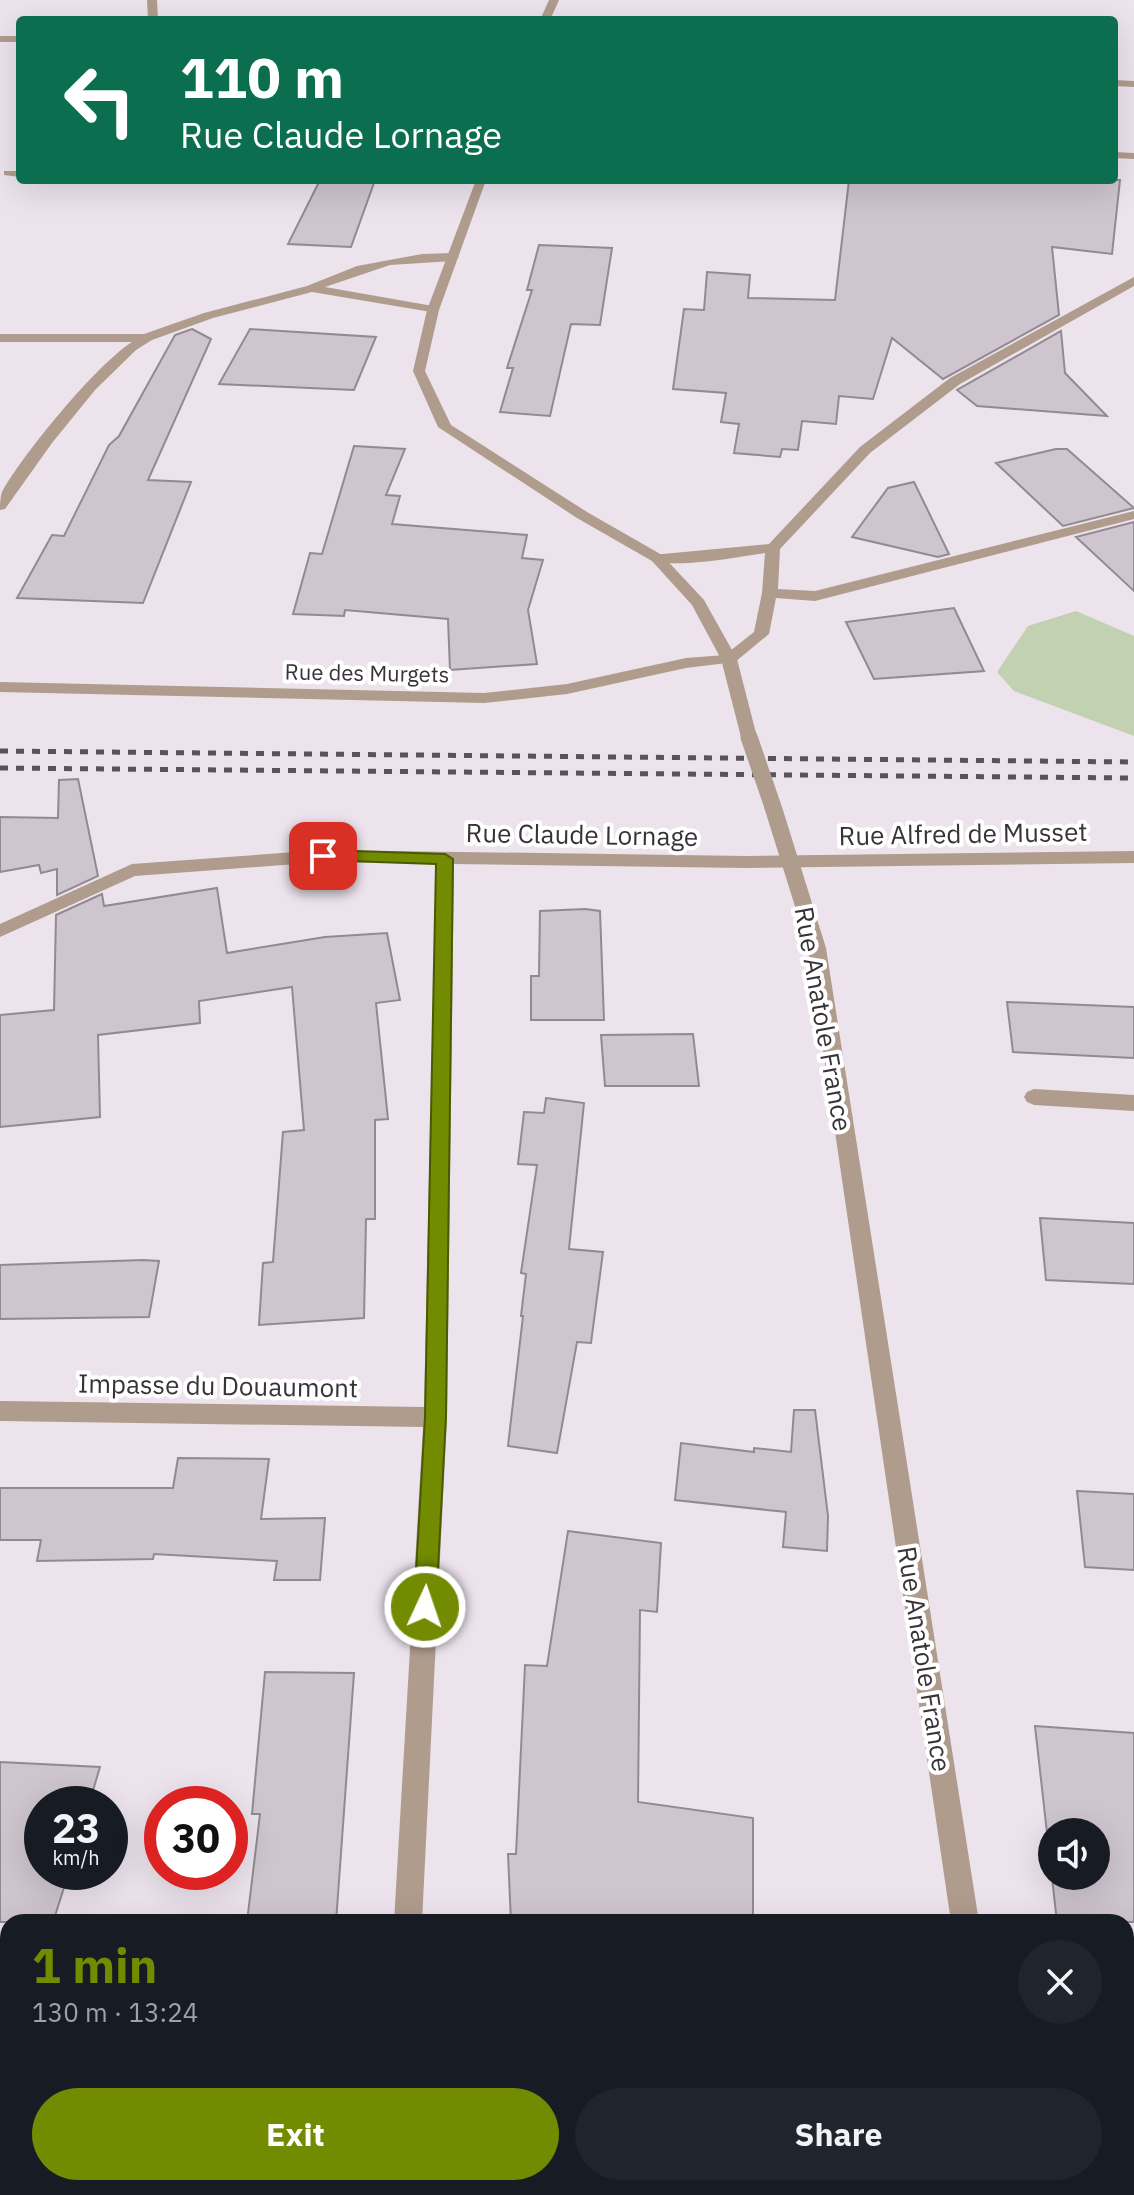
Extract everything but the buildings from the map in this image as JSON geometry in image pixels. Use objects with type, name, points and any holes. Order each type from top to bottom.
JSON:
[{"type":"street","name":"Rue Anatole France","points":[[480,184],[433,310],[419,371],[445,427],[582,515],[657,558],[699,603],[729,659],[749,737],[793,862],[817,948],[964,1914]]},
{"type":"street","points":[[0,338],[145,338],[222,310],[311,288],[369,266],[419,256],[453,257]]},
{"type":"street","points":[[729,659],[761,634],[770,593],[773,548],[865,450],[955,381],[1134,281]]},
{"type":"street","points":[[311,288],[433,310]]},
{"type":"street","points":[[0,506],[27,464],[113,365],[145,338]]},
{"type":"street","points":[[770,593],[815,596],[1134,515]]},
{"type":"street","points":[[657,558],[702,557],[773,548]]},
{"type":"street","name":"Rue des Murgets","points":[[0,687],[484,698],[567,689],[686,663],[729,659]]},
{"type":"street","name":"Rue Claude Lornage","points":[[0,931],[132,870],[323,856],[793,862]]},
{"type":"street","name":"Rue Alfred de Musset","points":[[793,862],[1134,857]]},
{"type":"street","points":[[408,1914],[435,1417],[445,859]]},
{"type":"street","points":[[1034,1097],[1134,1103]]},
{"type":"street","name":"Impasse du Douaumont","points":[[0,1411],[435,1417]]},
{"type":"green space","points":[[1076,611],[1134,636],[1134,736],[1014,691],[997,672],[1028,626]]},
{"type":"railway","points":[[0,751],[1134,762]]},
{"type":"railway","points":[[0,768],[1134,778]]},
{"type":"route","points":[[323,856],[445,859],[435,1417],[425,1607]]}]
